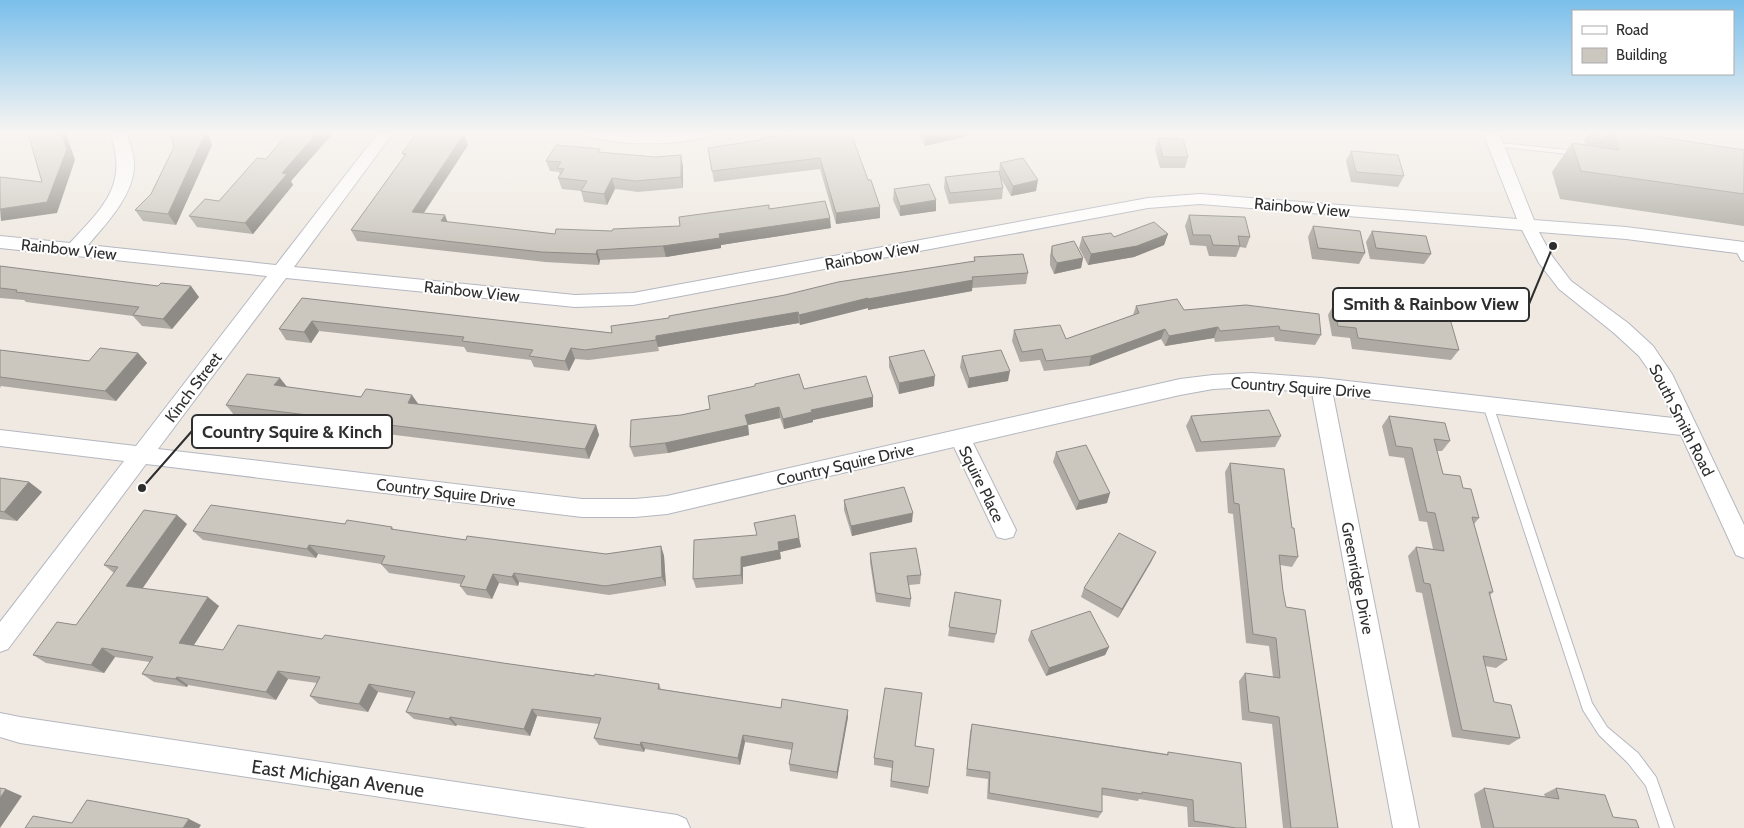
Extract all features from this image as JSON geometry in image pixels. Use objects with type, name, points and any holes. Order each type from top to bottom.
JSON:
[{"type":"street","points":[[75,249],[100,221],[123,182],[125,172]]},
{"type":"street","name":"Kinch Street","points":[[0,641],[357,172]]},
{"type":"street","name":"South Smith Road","points":[[1506,172],[1528,226],[1545,259],[1565,285],[1621,328],[1646,351],[1665,379],[1744,548]]},
{"type":"street","name":"Rainbow View","points":[[0,242],[566,300],[607,301],[633,299],[1173,200],[1223,200],[1626,233],[1742,251]]},
{"type":"street","name":"Country Squire Drive","points":[[0,438],[582,508],[635,508],[667,505],[1180,387],[1213,382],[1251,380],[1321,386],[1688,428]]},
{"type":"street","name":"Greenridge Drive","points":[[1321,386],[1406,828]]},
{"type":"street","name":"Squire Place","points":[[960,438],[1005,530]]},
{"type":"street","name":"East Michigan Avenue","points":[[0,725],[20,730],[677,828]]},
{"type":"lane","points":[[1488,405],[1587,706],[1604,731],[1633,758],[1651,782],[1667,828]]},
{"type":"building","points":[[39,172],[58,172],[47,202],[0,209],[0,177],[42,182]]},
{"type":"building","points":[[162,172],[188,172],[168,214],[135,210],[151,194]]},
{"type":"building","points":[[245,172],[283,172],[282,173],[287,174],[245,223],[189,216],[205,199],[219,201]]},
{"type":"building","points":[[393,172],[439,172],[412,212],[445,215],[441,221],[555,234],[556,229],[612,231],[613,229],[680,226],[679,217],[769,205],[769,209],[825,201],[830,218],[719,234],[720,238],[663,246],[597,250],[596,254],[541,252],[351,230]]},
{"type":"building","points":[[562,172],[681,172],[681,177],[635,181],[612,178],[604,194],[581,191],[587,181],[558,178]]},
{"type":"building","points":[[824,172],[865,172],[868,180],[871,180],[880,207],[836,213]]},
{"type":"building","points":[[999,172],[1003,188],[950,193],[945,177]]},
{"type":"building","points":[[1005,172],[1032,172],[1038,180],[1013,186]]},
{"type":"building","points":[[1356,172],[1403,172],[1404,176]]},
{"type":"building","points":[[1586,172],[1744,172],[1744,194]]},
{"type":"building","points":[[929,184],[936,200],[900,206],[894,189]]},
{"type":"building","points":[[1189,215],[1245,217],[1250,237],[1238,236],[1240,246],[1213,245],[1210,235],[1193,235]]},
{"type":"building","points":[[1154,222],[1168,234],[1137,246],[1091,254],[1082,237],[1111,233],[1114,237]]},
{"type":"building","points":[[1313,226],[1360,231],[1365,253],[1318,248]]},
{"type":"building","points":[[1372,231],[1426,236],[1431,254],[1376,248]]},
{"type":"building","points":[[1074,241],[1083,258],[1057,263],[1052,255],[1052,246]]},
{"type":"building","points":[[1023,254],[1028,273],[972,277],[973,280],[868,298],[799,315],[798,312],[656,336],[656,340],[585,350],[571,348],[565,361],[529,356],[533,350],[462,341],[464,337],[312,321],[304,332],[279,329],[302,298],[612,333],[611,326],[669,318],[669,316],[785,295],[838,282],[975,261],[974,257]]},
{"type":"building","points":[[0,266],[158,286],[161,283],[191,286],[163,319],[133,315],[139,307],[16,292],[17,290],[0,288]]},
{"type":"building","points":[[1177,299],[1184,310],[1246,305],[1319,314],[1321,335],[1280,330],[1279,326],[1220,331],[1218,327],[1169,336],[1165,329],[1091,356],[1046,361],[1042,349],[1022,352],[1014,330],[1060,325],[1066,339],[1139,313],[1136,306]]},
{"type":"building","points":[[1334,304],[1415,313],[1414,308],[1448,312],[1459,350],[1358,338],[1356,328],[1338,326]]},
{"type":"building","points":[[100,348],[138,353],[105,391],[0,377],[0,350],[89,361]]},
{"type":"building","points":[[924,350],[935,376],[899,383],[889,357]]},
{"type":"building","points":[[1001,350],[1010,371],[969,378],[962,356]]},
{"type":"building","points":[[247,374],[280,378],[274,385],[361,397],[366,389],[412,395],[408,403],[596,425],[585,449],[226,405]]},
{"type":"building","points":[[799,374],[804,389],[866,376],[873,397],[811,410],[812,412],[783,419],[779,407],[745,415],[748,425],[665,443],[630,447],[631,420],[681,415],[710,409],[708,396]]},
{"type":"building","points":[[1269,410],[1281,436],[1201,442],[1191,416]]},
{"type":"building","points":[[1389,416],[1445,423],[1450,441],[1434,439],[1443,474],[1460,476],[1463,488],[1471,489],[1479,518],[1472,517],[1493,592],[1489,592],[1507,660],[1483,656],[1494,702],[1511,705],[1520,738],[1462,730],[1430,584],[1424,583],[1416,547],[1444,551],[1435,513],[1427,512],[1412,448],[1396,446]]},
{"type":"building","points":[[1086,445],[1110,493],[1079,501],[1056,452]]},
{"type":"building","points":[[1230,463],[1284,469],[1298,557],[1279,555],[1283,591],[1286,607],[1305,610],[1338,828],[1291,828],[1279,717],[1249,712],[1245,673],[1280,678],[1276,638],[1253,634],[1239,504],[1234,503]]},
{"type":"building","points":[[0,478],[29,482],[4,512],[0,511]]},
{"type":"building","points":[[904,487],[913,513],[851,526],[844,500]]},
{"type":"building","points":[[211,505],[345,524],[347,520],[392,527],[391,529],[466,540],[467,536],[606,554],[661,546],[662,577],[605,586],[514,573],[512,577],[493,574],[486,590],[460,586],[465,576],[381,564],[385,556],[309,545],[307,549],[193,531]]},
{"type":"building","points":[[144,510],[177,515],[126,586],[208,597],[179,643],[223,650],[238,625],[322,639],[325,635],[503,663],[594,676],[595,674],[659,684],[658,689],[781,708],[782,699],[848,710],[837,772],[789,764],[793,743],[743,735],[738,758],[641,742],[640,745],[594,738],[601,718],[532,709],[524,729],[406,712],[415,692],[369,684],[359,704],[310,696],[320,677],[278,671],[266,692],[177,677],[175,679],[142,674],[153,657],[102,648],[91,665],[33,655],[57,622],[76,625],[118,567],[104,565]]},
{"type":"building","points":[[795,515],[799,538],[778,542],[779,550],[741,557],[741,575],[693,579],[694,540],[757,535],[754,523]]},
{"type":"building","points":[[1119,533],[1156,552],[1122,609],[1084,588]]},
{"type":"building","points":[[916,548],[921,575],[907,576],[911,599],[876,593],[870,553]]},
{"type":"building","points":[[955,592],[1001,600],[996,634],[949,627]]},
{"type":"building","points":[[1090,611],[1109,647],[1049,668],[1031,631]]},
{"type":"building","points":[[885,688],[922,693],[915,746],[934,749],[929,787],[891,781],[893,761],[874,758]]},
{"type":"building","points":[[972,724],[1168,755],[1168,752],[1241,763],[1246,828],[1194,821],[1193,800],[1142,792],[1142,794],[1102,788],[1102,812],[989,793],[990,772],[967,769]]},
{"type":"building","points":[[0,788],[6,789],[0,798]]},
{"type":"building","points":[[1484,788],[1559,799],[1556,788],[1605,795],[1613,817],[1636,820],[1639,828],[1494,828]]},
{"type":"building","points":[[87,800],[189,819],[183,828],[25,828],[33,816],[72,823]]},
{"type":"place","name":"Smith & Rainbow View","points":[[1553,246]]},
{"type":"place","name":"Country Squire & Kinch","points":[[142,488]]}]
